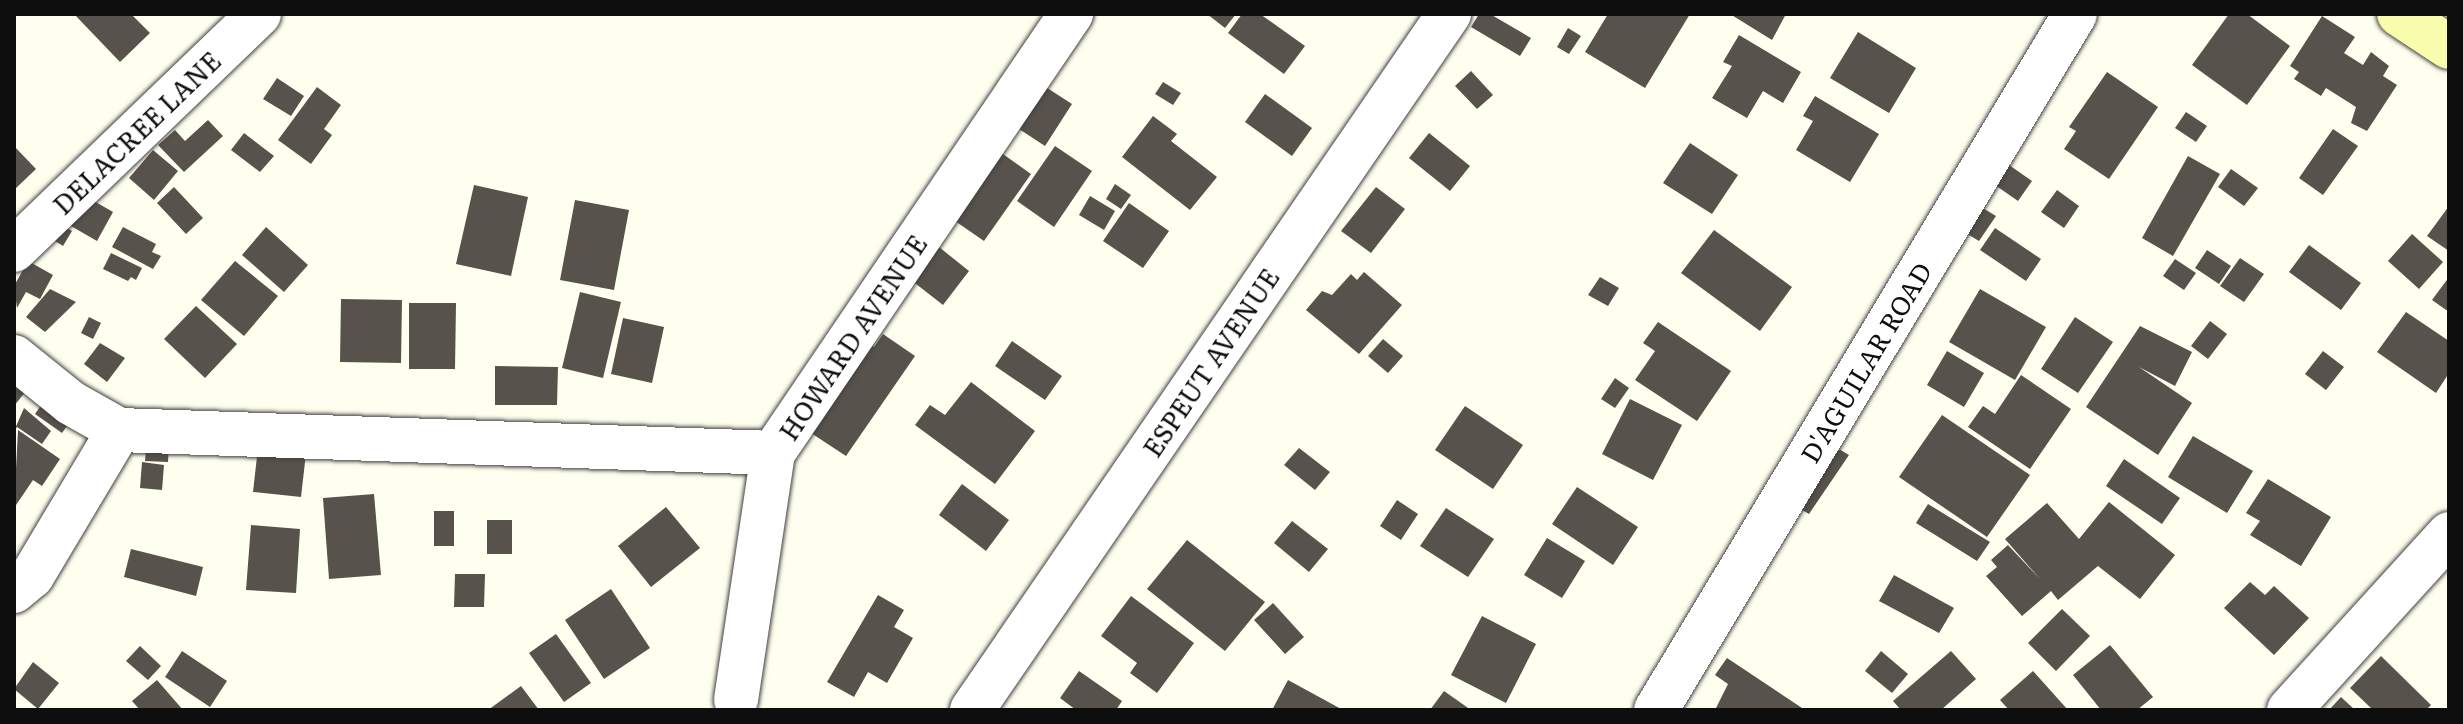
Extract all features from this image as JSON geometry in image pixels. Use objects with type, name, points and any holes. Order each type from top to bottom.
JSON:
[{"type":"main road","points":[[2399,14],[2449,47]]},
{"type":"street","name":"DELACREE LANE","points":[[14,250],[259,14]]},
{"type":"street","name":"HOWARD AVENUE","points":[[735,707],[773,453],[1071,14]]},
{"type":"street","name":"ESPEUT AVENUE","points":[[972,710],[1449,14]]},
{"type":"street","name":"D'AGUILAR ROAD","points":[[1656,710],[2075,14]]},
{"type":"street","points":[[14,357],[71,403],[119,430],[773,453]]},
{"type":"street","points":[[14,591],[32,576],[119,430]]},
{"type":"street","points":[[2289,710],[2449,534]]},
{"type":"building","points":[[74,14],[131,14],[150,33],[120,62]]},
{"type":"building","points":[[1207,14],[1236,14],[1225,28]]},
{"type":"building","points":[[1242,14],[1260,14],[1305,46],[1284,74],[1228,33]]},
{"type":"building","points":[[1479,14],[1490,14],[1531,38],[1520,56],[1471,27]]},
{"type":"building","points":[[1608,14],[1690,14],[1645,88],[1585,52]]},
{"type":"building","points":[[1730,14],[1786,14],[1772,40]]},
{"type":"building","points":[[2229,14],[2247,14],[2290,46],[2247,105],[2192,65]]},
{"type":"building","points":[[2322,16],[2355,37],[2344,53],[2363,65],[2371,52],[2389,66],[2383,76],[2397,85],[2367,131],[2351,123],[2356,107],[2326,88],[2321,96],[2294,79],[2299,72],[2290,66]]},
{"type":"building","points":[[1568,28],[1581,36],[1569,54],[1557,47]]},
{"type":"building","points":[[1858,32],[1916,68],[1889,113],[1830,78]]},
{"type":"building","points":[[1739,35],[1801,72],[1783,103],[1763,91],[1747,118],[1712,98],[1732,66],[1723,62]]},
{"type":"building","points":[[1471,71],[1493,95],[1477,109],[1455,86]]},
{"type":"building","points":[[2107,72],[2158,107],[2109,179],[2064,149],[2076,131],[2069,127]]},
{"type":"building","points":[[277,78],[304,96],[291,116],[263,99]]},
{"type":"building","points":[[1163,82],[1181,93],[1173,105],[1155,94]]},
{"type":"building","points":[[1041,84],[1072,104],[1045,146],[1013,125]]},
{"type":"building","points":[[317,87],[341,105],[324,129],[332,135],[311,164],[278,140]]},
{"type":"building","points":[[1265,94],[1312,128],[1292,156],[1245,122]]},
{"type":"building","points":[[1815,96],[1879,134],[1850,182],[1796,150],[1813,121],[1803,116]]},
{"type":"building","points":[[2186,112],[2207,126],[2196,142],[2175,128]]},
{"type":"building","points":[[1153,116],[1177,134],[1171,141],[1217,177],[1190,210],[1122,157]]},
{"type":"building","points":[[208,120],[223,136],[184,172],[158,145],[175,130],[185,141]]},
{"type":"building","points":[[2333,129],[2358,146],[2323,195],[2299,178]]},
{"type":"building","points":[[244,133],[274,156],[260,172],[231,150]]},
{"type":"building","points":[[1429,133],[1470,166],[1450,191],[1409,158]]},
{"type":"building","points":[[1690,143],[1738,175],[1712,214],[1663,183]]},
{"type":"building","points":[[989,144],[1031,174],[984,241],[942,212]]},
{"type":"building","points":[[14,146],[36,169],[14,190]]},
{"type":"building","points":[[1055,146],[1092,171],[1054,227],[1017,201]]},
{"type":"building","points":[[153,150],[178,171],[154,200],[129,178]]},
{"type":"building","points":[[2188,156],[2220,174],[2173,256],[2142,238]]},
{"type":"building","points":[[2009,165],[2032,181],[2018,201],[1995,185]]},
{"type":"building","points":[[2231,169],[2258,188],[2244,206],[2218,187]]},
{"type":"building","points":[[1115,184],[1131,195],[1121,209],[1106,199]]},
{"type":"building","points":[[474,185],[528,197],[511,276],[456,264]]},
{"type":"building","points":[[174,187],[203,218],[186,234],[157,203]]},
{"type":"building","points":[[1376,187],[1405,209],[1371,253],[1341,231]]},
{"type":"building","points":[[2057,190],[2079,206],[2064,228],[2041,212]]},
{"type":"building","points":[[80,193],[113,212],[97,241],[64,222]]},
{"type":"building","points":[[1090,196],[1115,211],[1104,230],[1079,215]]},
{"type":"building","points":[[575,200],[629,210],[614,290],[560,280]]},
{"type":"building","points":[[1129,203],[1169,231],[1143,268],[1103,241]]},
{"type":"building","points":[[2449,206],[2449,251],[2427,236]]},
{"type":"building","points":[[1981,207],[1996,216],[1979,241],[1964,232]]},
{"type":"building","points":[[58,223],[72,231],[63,246],[44,234]]},
{"type":"building","points":[[123,227],[156,244],[152,252],[161,256],[153,269],[112,247]]},
{"type":"building","points":[[266,227],[308,265],[284,292],[242,255]]},
{"type":"building","points":[[1995,228],[2041,259],[2026,281],[1980,250]]},
{"type":"building","points":[[1714,230],[1792,287],[1760,331],[1681,273]]},
{"type":"building","points":[[2412,234],[2443,262],[2419,289],[2388,261]]},
{"type":"building","points":[[929,239],[969,271],[943,305],[902,273]]},
{"type":"building","points":[[2309,245],[2361,283],[2341,310],[2289,272]]},
{"type":"building","points":[[2207,250],[2231,266],[2219,284],[2195,268]]},
{"type":"building","points":[[111,253],[142,268],[136,280],[131,277],[128,281],[103,269]]},
{"type":"building","points":[[2240,258],[2264,274],[2244,302],[2220,286]]},
{"type":"building","points":[[2175,259],[2196,273],[2184,290],[2163,276]]},
{"type":"building","points":[[28,261],[53,275],[40,299],[26,292],[17,308],[14,286]]},
{"type":"building","points":[[235,261],[278,296],[244,336],[201,300]]},
{"type":"building","points":[[1364,272],[1402,305],[1359,354],[1306,310],[1322,291],[1332,295],[1351,274],[1357,280]]},
{"type":"building","points":[[1600,277],[1619,288],[1608,306],[1588,295]]},
{"type":"building","points":[[2449,277],[2449,312],[2432,300]]},
{"type":"building","points":[[50,289],[76,302],[45,332],[26,317]]},
{"type":"building","points":[[1980,289],[2046,327],[2015,380],[1949,342]]},
{"type":"building","points":[[580,292],[621,302],[603,378],[562,368]]},
{"type":"building","points":[[341,299],[402,300],[401,363],[340,362]]},
{"type":"building","points":[[409,303],[456,303],[455,369],[409,369]]},
{"type":"building","points":[[196,306],[237,344],[205,378],[164,339]]},
{"type":"building","points":[[2406,312],[2449,341],[2449,373],[2436,393],[2377,352]]},
{"type":"building","points":[[89,317],[101,323],[93,339],[81,333]]},
{"type":"building","points":[[2075,317],[2113,342],[2078,393],[2041,369]]},
{"type":"building","points":[[623,318],[664,327],[652,383],[611,374]]},
{"type":"building","points":[[2210,321],[2227,334],[2208,359],[2191,346]]},
{"type":"building","points":[[1658,322],[1731,371],[1697,421],[1635,380],[1655,351],[1643,343]]},
{"type":"building","points":[[2140,326],[2192,352],[2175,386],[2139,367],[2192,403],[2158,455],[2086,407]]},
{"type":"building","points":[[883,334],[915,356],[846,456],[811,433],[859,336],[874,347]]},
{"type":"building","points":[[1383,339],[1403,356],[1388,373],[1368,356]]},
{"type":"building","points":[[1012,341],[1062,376],[1045,400],[995,366]]},
{"type":"building","points":[[100,343],[125,358],[107,382],[84,364]]},
{"type":"building","points":[[1947,351],[1984,373],[1964,407],[1927,385]]},
{"type":"building","points":[[2323,351],[2344,367],[2326,390],[2305,374]]},
{"type":"building","points":[[495,366],[558,367],[557,405],[495,405]]},
{"type":"building","points":[[2021,375],[2071,409],[2030,469],[1968,427],[1983,406],[1995,414]]},
{"type":"building","points":[[1615,378],[1629,388],[1615,408],[1601,399]]},
{"type":"building","points":[[14,381],[30,386],[14,406]]},
{"type":"building","points":[[971,382],[1035,431],[995,484],[915,425],[930,405],[945,415]]},
{"type":"building","points":[[49,394],[72,419],[62,433],[35,414]]},
{"type":"building","points":[[1630,399],[1682,425],[1653,480],[1602,454]]},
{"type":"building","points":[[1465,406],[1523,445],[1493,489],[1435,450]]},
{"type":"building","points":[[24,408],[51,431],[42,444],[17,427],[14,431]]},
{"type":"building","points":[[1942,415],[2030,475],[1987,537],[1899,477]]},
{"type":"building","points":[[261,421],[309,427],[301,497],[253,492]]},
{"type":"building","points":[[18,430],[60,459],[42,486],[33,480],[14,508]]},
{"type":"building","points":[[2193,436],[2253,471],[2227,513],[2168,477]]},
{"type":"building","points":[[169,443],[168,462],[145,461],[146,449]]},
{"type":"building","points":[[1299,448],[1330,472],[1315,490],[1284,465]]},
{"type":"building","points":[[1837,448],[1849,455],[1809,514],[1797,507]]},
{"type":"building","points":[[2124,459],[2180,498],[2162,524],[2106,486]]},
{"type":"building","points":[[142,462],[164,465],[162,490],[140,488]]},
{"type":"building","points":[[2268,479],[2331,517],[2301,566],[2250,535],[2260,521],[2246,513]]},
{"type":"building","points":[[962,484],[1009,520],[986,551],[939,515]]},
{"type":"building","points":[[1577,487],[1638,527],[1613,565],[1552,524]]},
{"type":"building","points":[[374,494],[381,575],[329,579],[323,498]]},
{"type":"building","points":[[1397,500],[1418,514],[1401,540],[1380,526]]},
{"type":"building","points":[[2109,502],[2175,555],[2140,599],[2098,566],[2058,600],[2051,591],[2022,616],[1986,576],[1997,567],[1991,560],[2008,545],[2040,579],[2005,539],[2047,503],[2079,539]]},
{"type":"building","points":[[1928,504],[1990,542],[1977,561],[1916,523]]},
{"type":"building","points":[[666,507],[700,548],[651,587],[618,546]]},
{"type":"building","points":[[1446,508],[1494,539],[1468,577],[1420,546]]},
{"type":"building","points":[[434,511],[454,511],[454,546],[434,546]]},
{"type":"building","points":[[487,520],[512,520],[512,554],[487,554]]},
{"type":"building","points":[[1292,521],[1328,549],[1309,572],[1274,543]]},
{"type":"building","points":[[251,525],[300,529],[296,593],[246,590]]},
{"type":"building","points":[[1547,538],[1585,561],[1562,598],[1524,575]]},
{"type":"building","points":[[1187,540],[1265,602],[1225,651],[1147,589]]},
{"type":"building","points":[[131,549],[203,567],[196,596],[124,577]]},
{"type":"building","points":[[455,574],[485,574],[484,607],[454,607]]},
{"type":"building","points":[[1894,575],[1954,608],[1939,633],[1879,601]]},
{"type":"building","points":[[2250,582],[2265,595],[2274,586],[2309,618],[2274,655],[2224,608]]},
{"type":"building","points":[[611,589],[650,648],[604,679],[565,620]]},
{"type":"building","points":[[878,595],[904,610],[894,627],[913,638],[887,683],[868,672],[854,697],[827,682]]},
{"type":"building","points":[[1131,596],[1194,643],[1157,693],[1130,673],[1137,663],[1101,636]]},
{"type":"building","points":[[1273,603],[1304,637],[1285,654],[1254,620]]},
{"type":"building","points":[[2062,609],[2090,636],[2056,671],[2028,643]]},
{"type":"building","points":[[1482,616],[1536,644],[1506,703],[1451,675]]},
{"type":"building","points":[[556,634],[591,683],[564,702],[529,653]]},
{"type":"building","points":[[2110,645],[2153,697],[2137,710],[2101,710],[2073,675]]},
{"type":"building","points":[[140,646],[161,666],[148,680],[126,661]]},
{"type":"building","points":[[182,651],[227,681],[210,707],[165,677]]},
{"type":"building","points":[[1881,651],[1908,674],[1892,693],[1865,671]]},
{"type":"building","points":[[1951,651],[1976,679],[1941,710],[1901,710],[1893,701]]},
{"type":"building","points":[[2381,656],[2431,705],[2426,710],[2373,710],[2350,688]]},
{"type":"building","points":[[1727,658],[1805,710],[1715,710],[1728,684],[1715,675]]},
{"type":"building","points":[[33,662],[59,683],[38,709],[14,689]]},
{"type":"building","points":[[1079,671],[1122,701],[1116,710],[1076,710],[1060,698]]},
{"type":"building","points":[[2033,671],[2068,710],[2009,710],[2000,700]]},
{"type":"building","points":[[157,680],[183,710],[140,710],[132,701]]},
{"type":"building","points":[[1288,680],[1343,710],[1272,710]]},
{"type":"building","points":[[521,686],[539,710],[488,710]]},
{"type":"building","points":[[1444,691],[1471,710],[1430,710]]},
{"type":"building","points":[[2341,697],[2355,710],[2329,710]]}]
